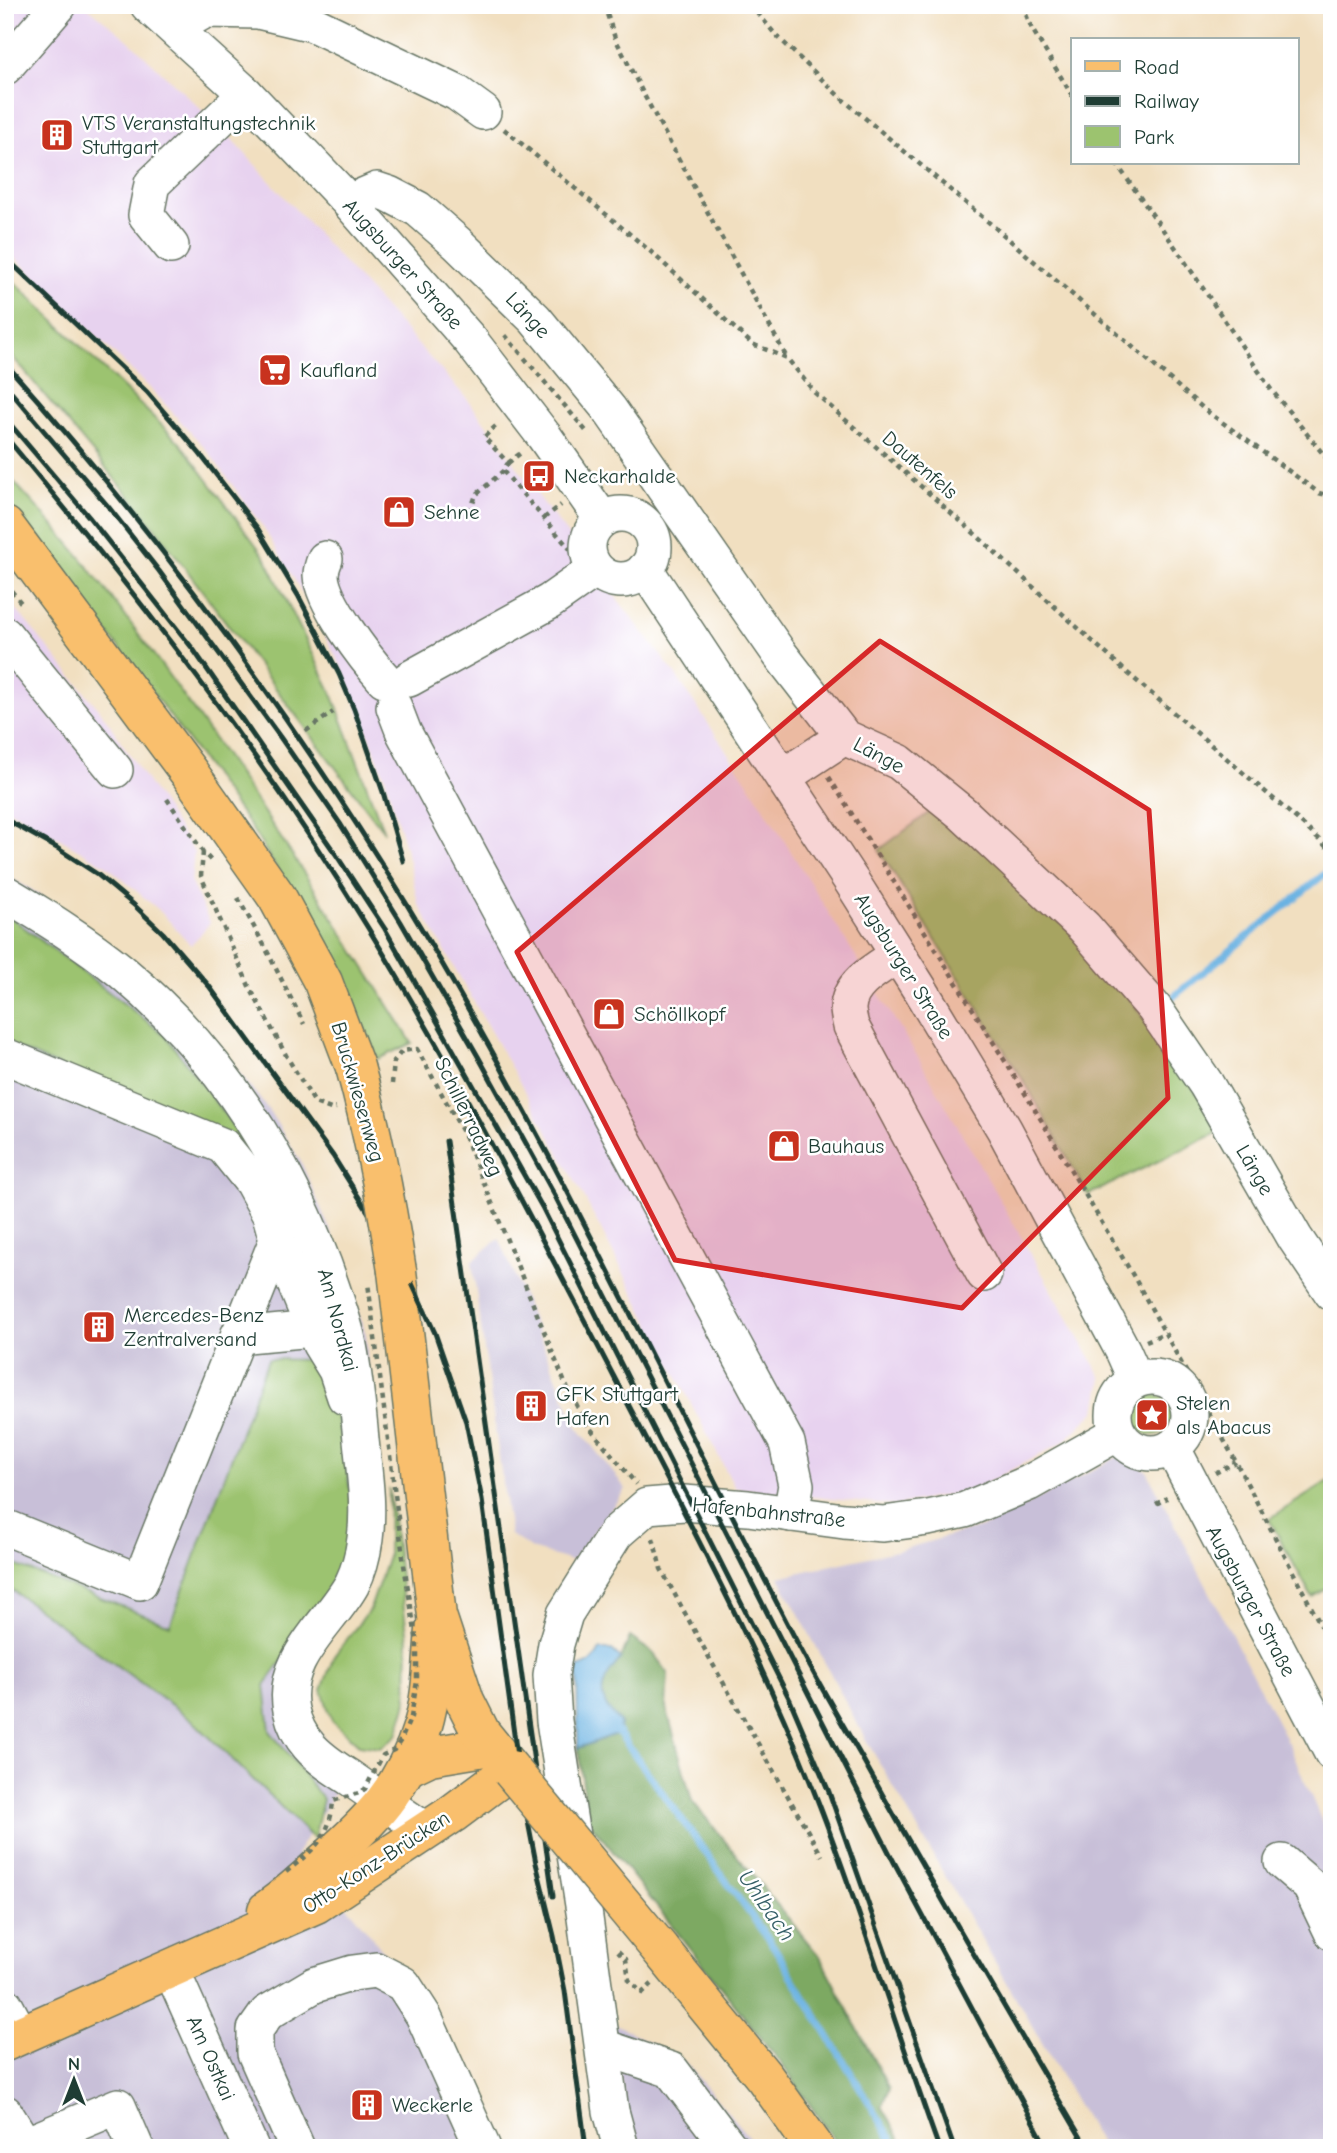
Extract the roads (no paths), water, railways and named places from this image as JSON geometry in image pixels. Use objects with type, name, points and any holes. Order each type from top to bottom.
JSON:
[{"type":"main road","name":"Bruckwiesenweg","points":[[5,526],[190,774],[277,897],[323,982],[344,1081],[372,1126],[383,1182],[397,1271],[437,1616],[465,1701],[481,1733],[501,1758]]},
{"type":"main road","name":"Otto-Konz-Brücken","points":[[300,1887],[357,1833],[375,1796],[407,1767],[424,1723],[437,1616]]},
{"type":"main road","points":[[407,1767],[430,1756],[501,1758],[765,2078],[815,2148]]},
{"type":"main road","name":"Otto-Konz-Brücken","points":[[10,2028],[183,1963],[300,1887],[427,1831],[501,1758]]},
{"type":"street","points":[[5,67],[59,5]]},
{"type":"street","name":"Augsburger Straße","points":[[148,5],[246,94],[349,202],[470,340],[544,436],[602,519]]},
{"type":"street","points":[[178,32],[188,20],[206,10],[314,15],[457,93],[484,113]]},
{"type":"street","points":[[171,247],[146,215],[152,184],[246,94]]},
{"type":"street","name":"Länge","points":[[349,202],[377,190],[418,209],[535,319],[609,409],[779,653],[829,746],[899,762],[962,813],[1084,927],[1154,1008],[1206,1084],[1295,1238],[1332,1293]]},
{"type":"street","points":[[615,514],[629,514],[641,521],[650,531],[654,544],[652,557],[645,569],[634,577],[620,580],[607,577],[583,559],[590,559],[587,548],[589,537],[602,519],[615,514]]},
{"type":"street","points":[[325,559],[321,573],[323,586],[338,615],[388,680]]},
{"type":"street","points":[[388,680],[549,602],[583,559]]},
{"type":"street","name":"Augsburger Straße","points":[[645,569],[898,955],[1004,1129],[1136,1380]]},
{"type":"street","points":[[360,601],[360,629],[388,680],[404,733],[788,1443],[796,1485],[791,1514]]},
{"type":"street","points":[[5,635],[115,770]]},
{"type":"street","points":[[783,777],[829,746]]},
{"type":"street","name":"Am Nordkai","points":[[5,893],[91,947],[177,1025],[239,1098],[265,1138],[311,1230],[347,1336],[361,1441],[367,1516],[359,1569],[347,1592],[294,1668],[289,1693],[294,1722],[310,1747],[321,1758],[427,1831]]},
{"type":"street","points":[[898,955],[856,987],[848,1006],[850,1026],[984,1274]]},
{"type":"street","points":[[5,1056],[223,1146],[252,1182],[271,1215],[277,1240],[320,1345],[335,1370],[361,1441]]},
{"type":"street","points":[[5,1527],[140,1582],[277,1240]]},
{"type":"street","points":[[239,1336],[313,1329]]},
{"type":"street","points":[[1164,1378],[1177,1386],[1186,1397],[1190,1410],[1189,1425],[1182,1438],[1172,1447],[1158,1452],[1143,1452],[1130,1446],[1118,1433],[1114,1420],[1115,1404],[1123,1390],[1136,1380],[1164,1378]]},
{"type":"street","name":"Hafenbahnstraße","points":[[621,2148],[611,2111],[585,1918],[554,1721],[551,1675],[555,1644],[565,1614],[616,1533],[647,1506],[684,1503],[883,1524],[928,1518],[965,1510],[1029,1483],[1118,1433]]},
{"type":"street","name":"Augsburger Straße","points":[[1172,1447],[1332,1754]]},
{"type":"street","points":[[1282,1862],[1310,1886],[1332,1932]]},
{"type":"street","name":"Am Ostkai","points":[[183,1963],[251,2148]]},
{"type":"street","points":[[297,2148],[255,2053],[255,2031],[267,2013],[314,1985],[353,1973],[376,1970],[403,1984],[423,2015],[483,2148]]},
{"type":"street","points":[[603,2047],[671,2070],[730,2148]]},
{"type":"street","points":[[5,2113],[26,2146],[118,2106],[136,2148]]},
{"type":"water","points":[[600,1650],[612,1650],[621,1658],[608,1675],[602,1690],[606,1705],[620,1722],[619,1733],[578,1748],[577,1668],[591,1662]]},
{"type":"waterway","points":[[1173,997],[1332,868]]},
{"type":"waterway","name":"Uhlbach","points":[[613,1729],[619,1733],[774,1947],[897,2148]]},
{"type":"railway","points":[[5,257],[147,392],[200,454],[258,529],[299,597],[339,674],[383,792],[403,861]]},
{"type":"railway","points":[[5,363],[114,491],[218,624],[315,762],[406,903],[511,1085],[814,1674],[1087,2148]]},
{"type":"railway","points":[[5,385],[159,571],[341,825],[401,922],[555,1196],[894,1862],[1047,2148]]},
{"type":"railway","points":[[5,418],[89,517],[193,649],[335,853],[385,929],[542,1207],[790,1700],[829,1792],[954,2148]]},
{"type":"railway","points":[[5,436],[196,676],[285,800],[368,928],[464,1094],[667,1480],[770,1688],[832,1838],[939,2148]]},
{"type":"railway","points":[[5,819],[97,874],[163,933],[209,986],[333,1156],[409,1277],[435,1333],[466,1422],[482,1500],[521,1785],[565,1991],[586,2148]]},
{"type":"railway","points":[[446,1141],[553,1896]]},
{"type":"place","name":"VTS Veranstaltungstechnik Stuttgart","points":[[57,135]]},
{"type":"place","name":"Kaufland","points":[[275,370]]},
{"type":"place","name":"Neckarhalde","points":[[539,476]]},
{"type":"place","name":"Sehne","points":[[399,512]]},
{"type":"place","name":"Schöllkopf","points":[[609,1014]]},
{"type":"place","name":"Bauhaus","points":[[784,1146]]},
{"type":"place","name":"Mercedes-Benz Zentralversand","points":[[99,1327]]},
{"type":"place","name":"GFK Stuttgart Hafen","points":[[531,1406]]},
{"type":"place","name":"Stelen als Abacus","points":[[1152,1415]]},
{"type":"place","name":"Weckerle","points":[[367,2105]]}]
